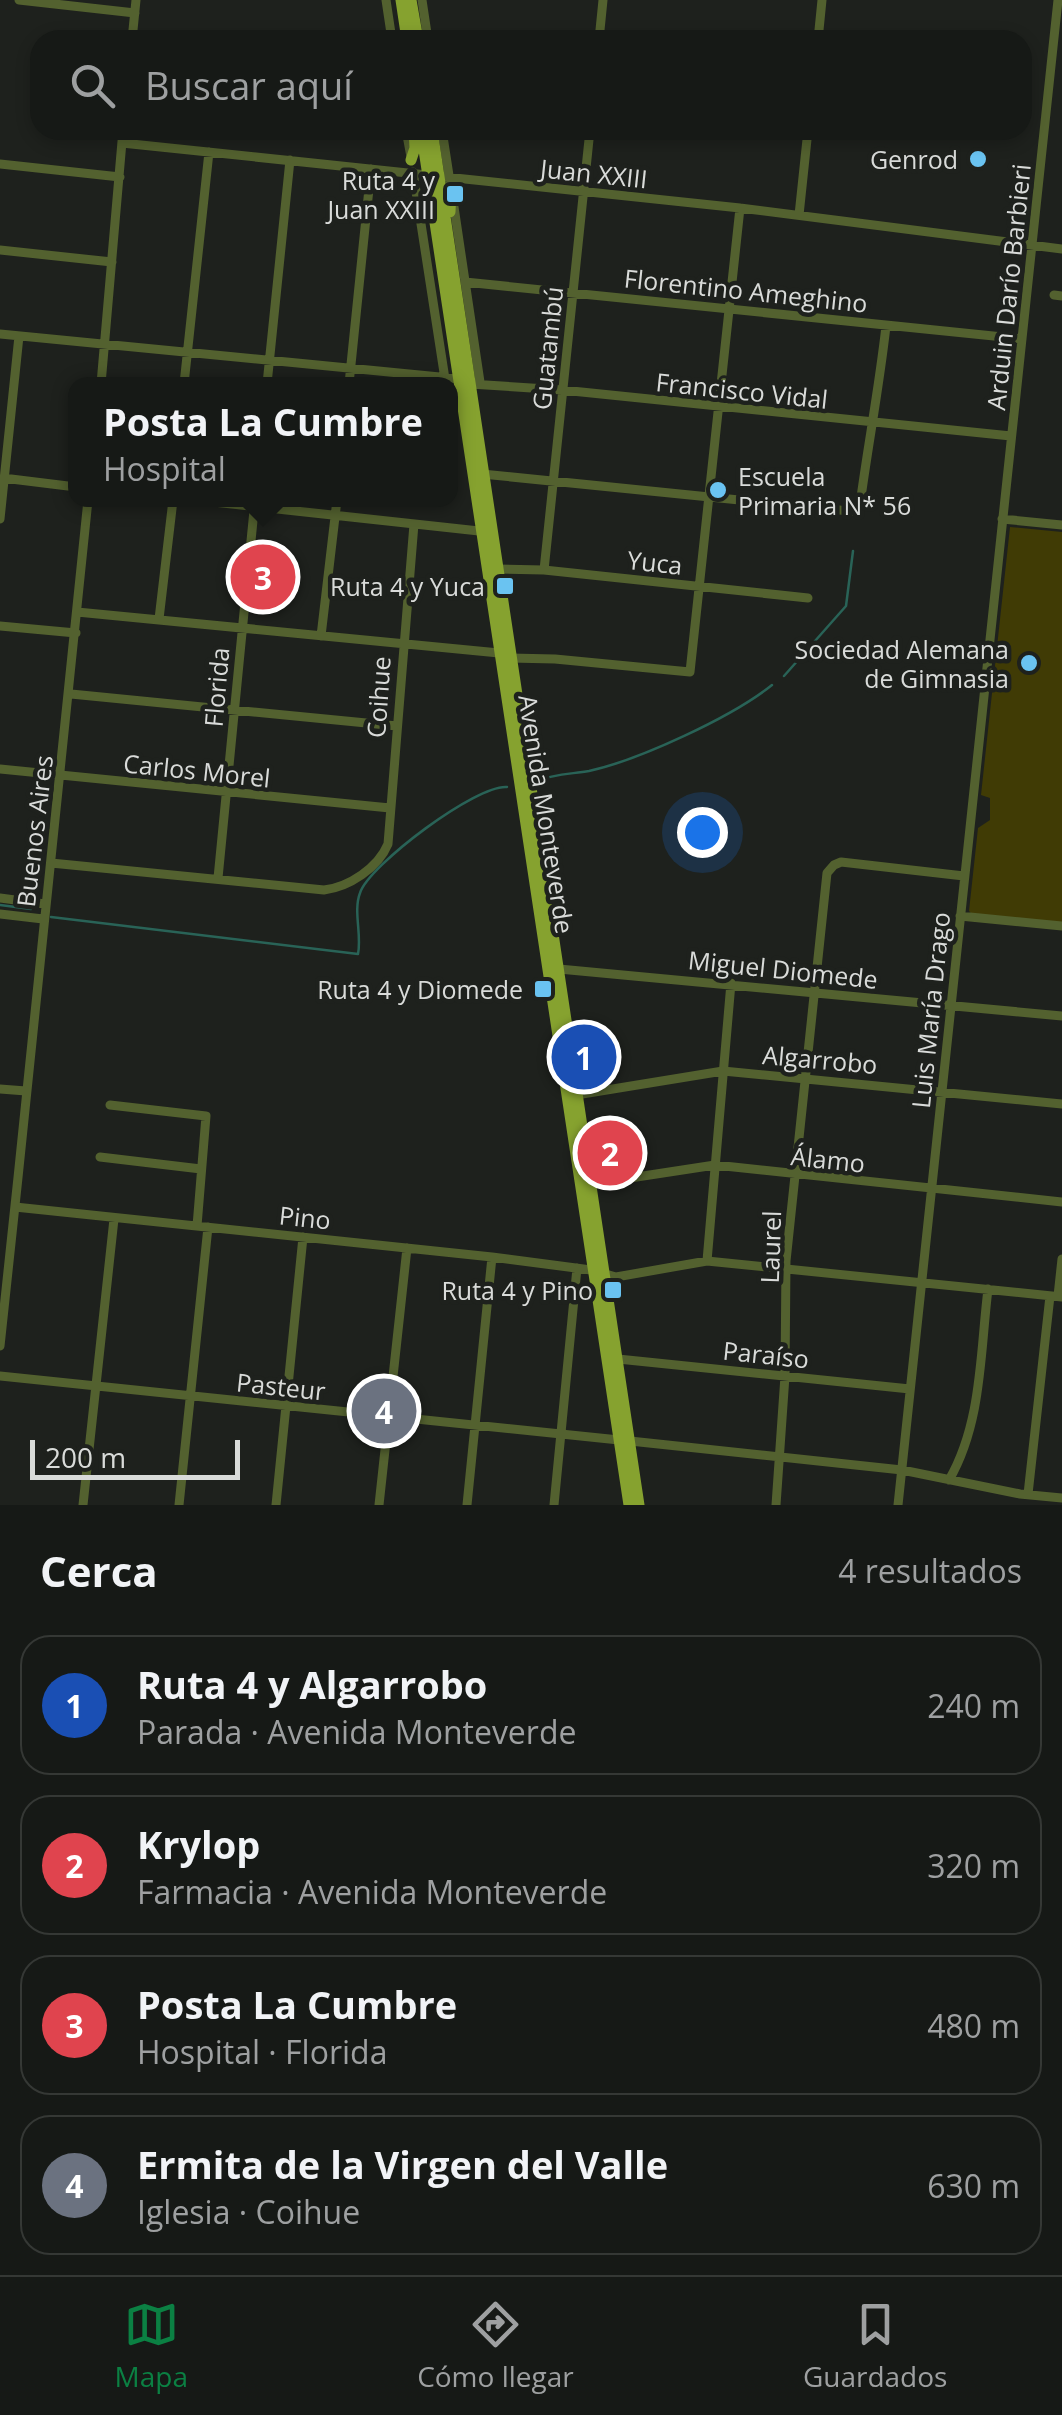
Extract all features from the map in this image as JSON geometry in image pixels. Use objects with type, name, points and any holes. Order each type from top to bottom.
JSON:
[{"type":"main road","points":[[401,0],[406,30]]},
{"type":"main road","points":[[411,0],[416,30]]},
{"type":"main road","points":[[411,160],[415,140]]},
{"type":"main road","name":"Avenida Monteverde","points":[[419,140],[442,181],[591,1270],[639,1505]]},
{"type":"main road","name":"Avenida Monteverde","points":[[434,140],[455,255],[452,265],[470,382],[479,531],[559,968],[618,1359],[628,1505]]},
{"type":"street","points":[[19,0],[134,12]]},
{"type":"street","points":[[133,30],[136,0]]},
{"type":"street","points":[[386,0],[390,30]]},
{"type":"street","points":[[422,0],[426,30]]},
{"type":"street","points":[[600,30],[603,0]]},
{"type":"street","points":[[819,30],[822,0]]},
{"type":"street","name":"Arduin Darío Barbieri","points":[[1002,520],[1058,0]]},
{"type":"street","points":[[102,377],[122,140]]},
{"type":"street","points":[[442,140],[442,181],[465,282],[470,382]]},
{"type":"street","name":"Guatambú","points":[[544,570],[589,140]]},
{"type":"street","points":[[799,215],[807,140]]},
{"type":"street","name":"Juan XXIII","points":[[122,143],[371,169],[442,181],[740,208],[1062,250]]},
{"type":"street","points":[[185,377],[209,152]]},
{"type":"street","points":[[268,377],[290,160]]},
{"type":"street","points":[[411,160],[445,377]]},
{"type":"street","points":[[0,164],[120,177]]},
{"type":"street","points":[[349,377],[371,169]]},
{"type":"street","points":[[77,612],[690,672],[740,208]]},
{"type":"street","points":[[0,250],[112,262]]},
{"type":"street","name":"Florentino Ameghino","points":[[465,282],[1022,339]]},
{"type":"street","points":[[482,474],[859,512],[867,451],[875,424],[886,326]]},
{"type":"street","name":"Francisco Vidal","points":[[0,334],[428,377]]},
{"type":"street","points":[[0,520],[19,336]]},
{"type":"street","name":"Francisco Vidal","points":[[458,381],[1012,436]]},
{"type":"street","points":[[2,478],[68,486]]},
{"type":"street","name":"Buenos Aires","points":[[0,1346],[4,1265],[15,1207],[87,507]]},
{"type":"street","points":[[160,620],[172,507]]},
{"type":"street","name":"Florida","points":[[218,878],[255,507]]},
{"type":"street","points":[[282,507],[479,531]]},
{"type":"street","points":[[321,636],[337,507]]},
{"type":"street","points":[[1002,520],[1062,525]]},
{"type":"street","name":"Luis María Drago","points":[[898,1505],[1002,520]]},
{"type":"street","name":"Coihue","points":[[218,878],[330,890],[372,867],[388,844],[414,524]]},
{"type":"street","name":"Yuca","points":[[497,569],[544,570],[808,598]]},
{"type":"street","points":[[0,626],[76,633]]},
{"type":"street","points":[[71,694],[397,726]]},
{"type":"street","name":"Carlos Morel","points":[[0,769],[390,808]]},
{"type":"street","points":[[51,862],[218,878]]},
{"type":"street","name":"Laurel","points":[[776,1505],[794,1176],[827,873],[834,864],[842,862],[964,876]]},
{"type":"street","points":[[0,898],[45,904]]},
{"type":"street","points":[[0,914],[43,919]]},
{"type":"street","points":[[960,916],[1062,926]]},
{"type":"street","name":"Miguel Diomede","points":[[559,968],[1062,1016]]},
{"type":"street","points":[[707,1261],[731,983]]},
{"type":"street","name":"Algarrobo","points":[[576,1095],[723,1071],[1062,1104]]},
{"type":"street","points":[[0,1088],[26,1092]]},
{"type":"street","points":[[110,1105],[206,1116],[191,1397],[180,1505]]},
{"type":"street","points":[[100,1157],[201,1169]]},
{"type":"street","name":"Álamo","points":[[591,1184],[715,1165],[1062,1202]]},
{"type":"street","name":"Pino","points":[[15,1207],[492,1257],[591,1270],[605,1276]]},
{"type":"street","points":[[83,1505],[114,1218]]},
{"type":"street","points":[[276,1505],[304,1237]]},
{"type":"street","points":[[379,1505],[407,1248]]},
{"type":"street","points":[[466,1505],[492,1257]]},
{"type":"street","points":[[1028,1494],[1062,1259]]},
{"type":"street","points":[[605,1276],[707,1261],[1057,1296]]},
{"type":"street","points":[[554,1505],[577,1268]]},
{"type":"street","points":[[948,1480],[974,1418],[988,1289]]},
{"type":"street","name":"Paraíso","points":[[618,1359],[910,1390]]},
{"type":"street","name":"Pasteur","points":[[0,1376],[902,1470],[1062,1498]]},
{"type":"shaded area","name":"Sociedad Alemana de Gimnasia","points":[[1010,527],[1062,532],[1062,923],[969,911],[978,828],[990,820],[990,798],[981,795]]},
{"type":"waterway","points":[[784,676],[846,606],[853,551]]},
{"type":"waterway","points":[[536,781],[589,771],[658,747],[734,710],[772,685]]},
{"type":"waterway","points":[[51,917],[358,954],[358,900],[368,880],[426,828],[473,798],[507,787]]},
{"type":"waterway","points":[[0,905],[31,909]]},
{"type":"place","name":"Genrod","points":[[978,159]]},
{"type":"place","name":"Ruta 4 y Juan XXIII","points":[[455,194]]},
{"type":"place","name":"Escuela Primaria N* 56","points":[[718,490]]},
{"type":"place","name":"Posta La Cumbre","points":[[263,577]]},
{"type":"place","name":"Ruta 4 y Yuca","points":[[505,586]]},
{"type":"place","name":"Sociedad Alemana de Gimnasia","points":[[1029,663]]},
{"type":"place","name":"Ruta 4 y Diomede","points":[[543,989]]},
{"type":"place","name":"Ruta 4 y Algarrobo","points":[[584,1057]]},
{"type":"place","name":"Krylop","points":[[610,1153]]},
{"type":"place","name":"Ruta 4 y Pino","points":[[613,1290]]},
{"type":"place","name":"Ermita de la Virgen del Valle","points":[[384,1411]]}]
